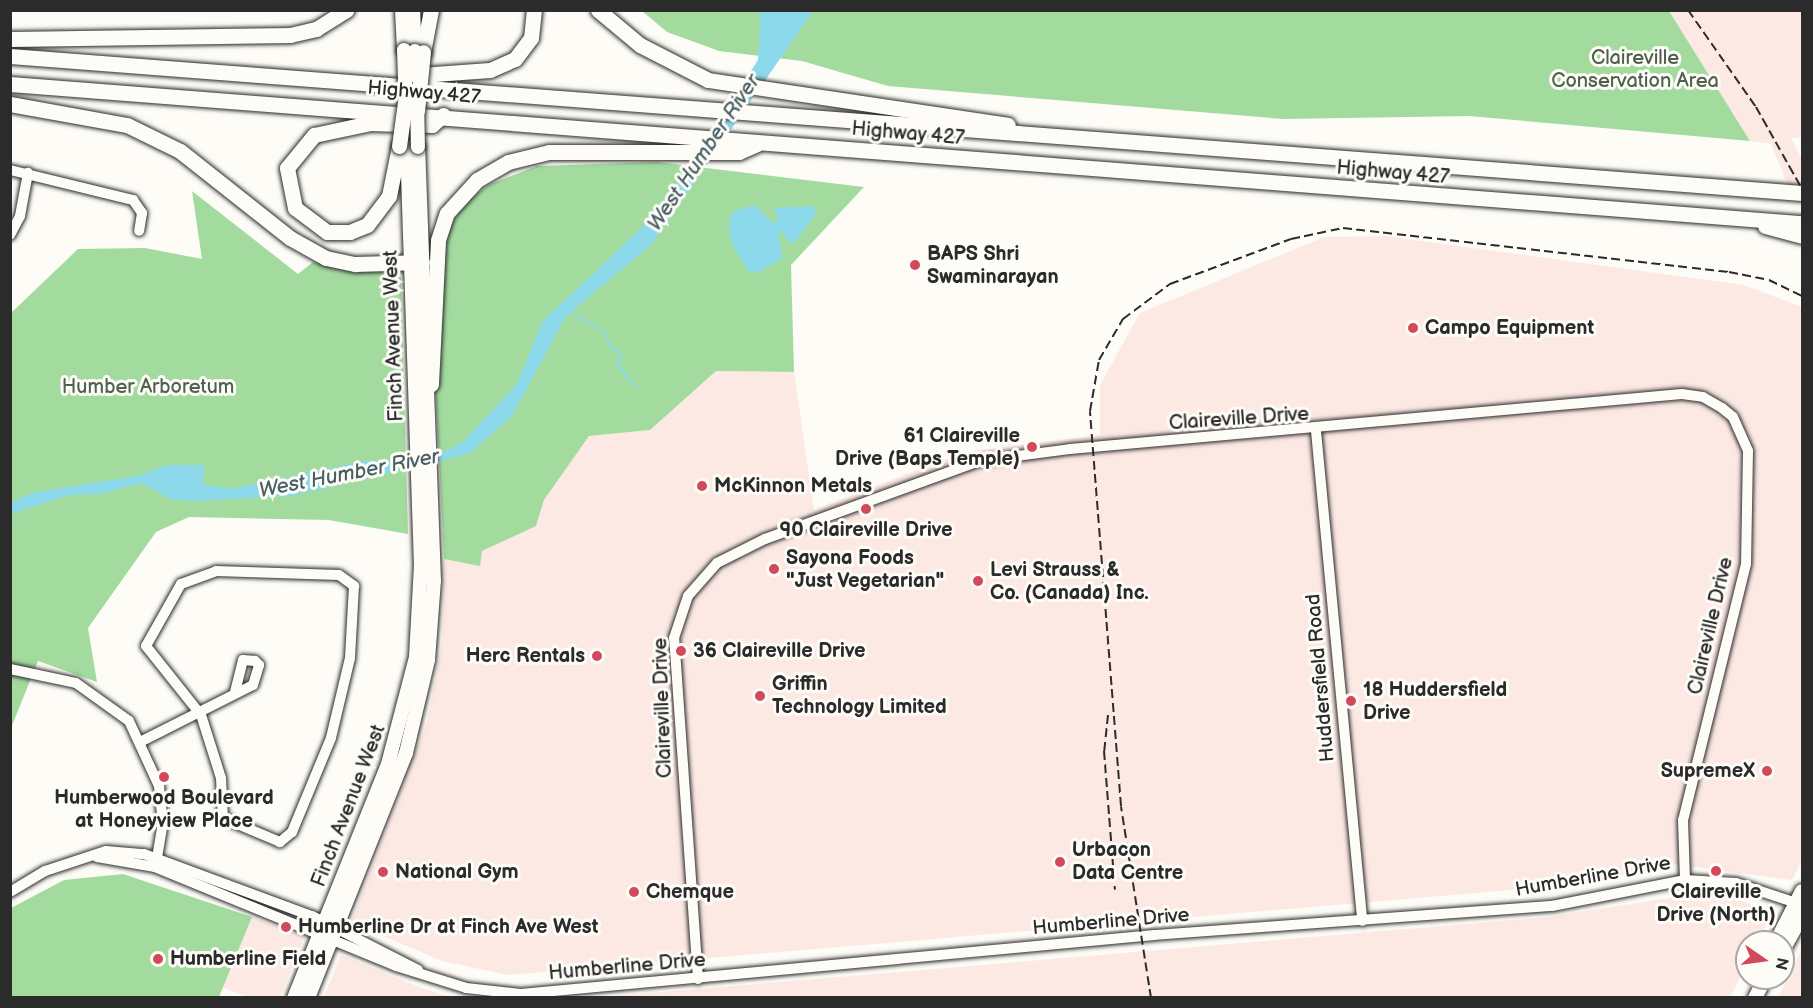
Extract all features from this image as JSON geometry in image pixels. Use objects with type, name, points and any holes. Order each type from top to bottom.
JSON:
[{"type":"highway","points":[[10,39],[290,35],[316,29],[348,10]]},
{"type":"highway","points":[[417,111],[414,51],[430,10]]},
{"type":"highway","points":[[379,80],[490,70],[526,47],[534,10]]},
{"type":"highway","points":[[598,10],[647,50],[708,80],[783,94],[987,118],[1028,131]]},
{"type":"highway","name":"Highway 427","points":[[10,56],[379,80],[772,113],[1028,131],[1803,193]]},
{"type":"highway","name":"Highway 427","points":[[10,84],[443,116],[1751,221],[1791,231]]},
{"type":"highway","points":[[406,95],[408,146],[389,196],[367,225],[350,232],[327,232],[295,208],[287,168],[314,135],[370,123],[432,125],[443,116]]},
{"type":"highway","points":[[10,104],[127,125],[180,151],[290,238],[326,258],[416,262]]},
{"type":"highway","points":[[426,387],[431,384],[438,240],[460,194],[508,162],[531,155],[663,151],[739,152],[759,143]]},
{"type":"highway","points":[[1791,231],[1803,223]]},
{"type":"main road","points":[[402,10],[414,51]]},
{"type":"main road","points":[[406,95],[414,51],[412,10]]},
{"type":"main road","name":"Finch Avenue West","points":[[417,111],[408,146],[426,387],[422,429]]},
{"type":"main road","name":"Finch Avenue West","points":[[308,998],[328,930],[407,703],[421,606],[424,492],[416,262]]},
{"type":"main road","points":[[1783,930],[1801,899]]},
{"type":"main road","points":[[1795,930],[1803,916]]},
{"type":"main road","name":"Finch Avenue West","points":[[294,998],[328,930]]},
{"type":"street","points":[[10,170],[133,200],[142,213],[139,231]]},
{"type":"street","points":[[10,235],[28,173]]},
{"type":"street","name":"Claireville Drive","points":[[698,980],[674,638],[688,596],[717,563],[765,539],[993,458],[1316,431],[1682,394],[1703,397],[1733,417],[1748,451],[1746,564],[1683,820],[1685,880]]},
{"type":"street","name":"Huddersfield Road","points":[[1316,431],[1362,921]]},
{"type":"street","points":[[216,571],[349,579],[355,598],[342,692],[331,738],[285,839],[272,843],[223,818],[221,778],[198,709],[153,661],[146,646],[181,584],[216,571]]},
{"type":"street","points":[[10,669],[76,682],[115,707],[142,741],[162,802],[156,862]]},
{"type":"street","points":[[142,741],[198,709],[235,692]]},
{"type":"street","name":"Humberline Drive","points":[[10,892],[56,867],[97,857],[156,862],[328,930],[421,972],[466,988],[521,994],[698,980],[1141,936],[1552,906],[1685,880],[1736,883],[1801,899]]},
{"type":"shaded area","points":[[1669,11],[1802,11],[1802,137],[1791,138],[1802,159],[1802,201],[1794,200],[1771,144],[1750,141]]},
{"type":"shaded area","points":[[1386,236],[1744,285],[1802,307],[1802,860],[1792,880],[1673,864],[1581,884],[508,975],[442,961],[351,922],[427,722],[442,643],[444,559],[479,565],[482,551],[536,526],[544,500],[589,436],[650,430],[716,371],[794,372],[814,510],[964,452],[1100,435],[1100,385],[1140,313],[1324,237]]},
{"type":"shaded area","points":[[1675,897],[1738,899],[1772,913],[1764,930],[1735,930],[1735,987],[1730,997],[603,997],[1549,917]]},
{"type":"shaded area","points":[[252,917],[304,937],[280,997],[247,997],[223,988]]},
{"type":"shaded area","points":[[1802,949],[1802,997],[1778,997],[1782,990],[1795,990],[1795,963]]},
{"type":"shaded area","points":[[341,955],[424,989],[452,997],[324,997]]},
{"type":"green space","name":"Claireville Conservation Area","points":[[642,11],[1669,11],[1750,141],[1469,116],[1283,119],[888,86],[802,61],[719,51],[667,32]]},
{"type":"green space","points":[[657,162],[864,187],[791,265],[794,372],[716,371],[650,430],[589,436],[544,500],[536,526],[482,551],[480,566],[444,559],[434,357],[445,234],[463,205],[488,185],[537,166]]},
{"type":"green space","name":"Humber Arboretum","points":[[192,191],[298,274],[313,262],[349,271],[391,269],[401,278],[408,534],[329,520],[189,517],[156,532],[88,628],[97,682],[38,661],[11,728],[11,313],[78,249],[145,248],[202,259]]},
{"type":"green space","points":[[123,874],[252,917],[219,997],[11,997],[11,908],[64,880]]},
{"type":"water","name":"West Humber River","points":[[761,11],[813,11],[651,245],[566,316],[512,416],[469,454],[290,496],[191,501],[170,499],[142,483],[101,494],[69,495],[11,514],[10,503],[32,493],[137,476],[168,465],[205,465],[202,484],[231,489],[360,462],[435,456],[463,442],[517,384],[543,321],[651,219],[688,168],[758,60]]},
{"type":"water","points":[[755,205],[773,223],[778,220],[774,208],[812,206],[817,212],[796,241],[790,244],[782,231],[778,234],[783,258],[757,273],[748,271],[731,242],[729,222],[732,212]]},
{"type":"waterway","points":[[569,311],[603,331],[611,347],[621,354],[618,366],[637,388]]},
{"type":"railway","points":[[1688,10],[1756,107],[1802,189]]},
{"type":"railway","points":[[1151,998],[1121,806],[1090,411],[1099,360],[1123,319],[1170,284],[1291,239],[1343,228],[1729,272],[1769,280],[1802,296]]},
{"type":"railway","points":[[1108,715],[1104,751],[1115,890]]},
{"type":"place","name":"BAPS Shri Swaminarayan","points":[[915,265]]},
{"type":"place","name":"Campo Equipment","points":[[1413,328]]},
{"type":"place","name":"61 Claireville Drive (Baps Temple)","points":[[1032,447]]},
{"type":"place","name":"McKinnon Metals","points":[[702,486]]},
{"type":"place","name":"90 Claireville Drive","points":[[866,509]]},
{"type":"place","name":"Sayona Foods \"Just Vegetarian\"","points":[[774,569]]},
{"type":"place","name":"Levi Strauss & Co. (Canada) Inc.","points":[[978,581]]},
{"type":"place","name":"36 Claireville Drive","points":[[681,651]]},
{"type":"place","name":"Herc Rentals","points":[[597,656]]},
{"type":"place","name":"Griffin Technology Limited","points":[[760,696]]},
{"type":"place","name":"18 Huddersfield Drive","points":[[1351,701]]},
{"type":"place","name":"SupremeX","points":[[1767,771]]},
{"type":"place","name":"Humberwood Boulevard at Honeyview Place","points":[[164,777]]},
{"type":"place","name":"Urbacon Data Centre","points":[[1060,862]]},
{"type":"place","name":"Claireville Drive (North)","points":[[1716,871]]},
{"type":"place","name":"National Gym","points":[[383,872]]},
{"type":"place","name":"Chemque","points":[[634,892]]},
{"type":"place","name":"Humberline Dr at Finch Ave West","points":[[286,927]]},
{"type":"place","name":"Humberline Field","points":[[158,959]]}]
